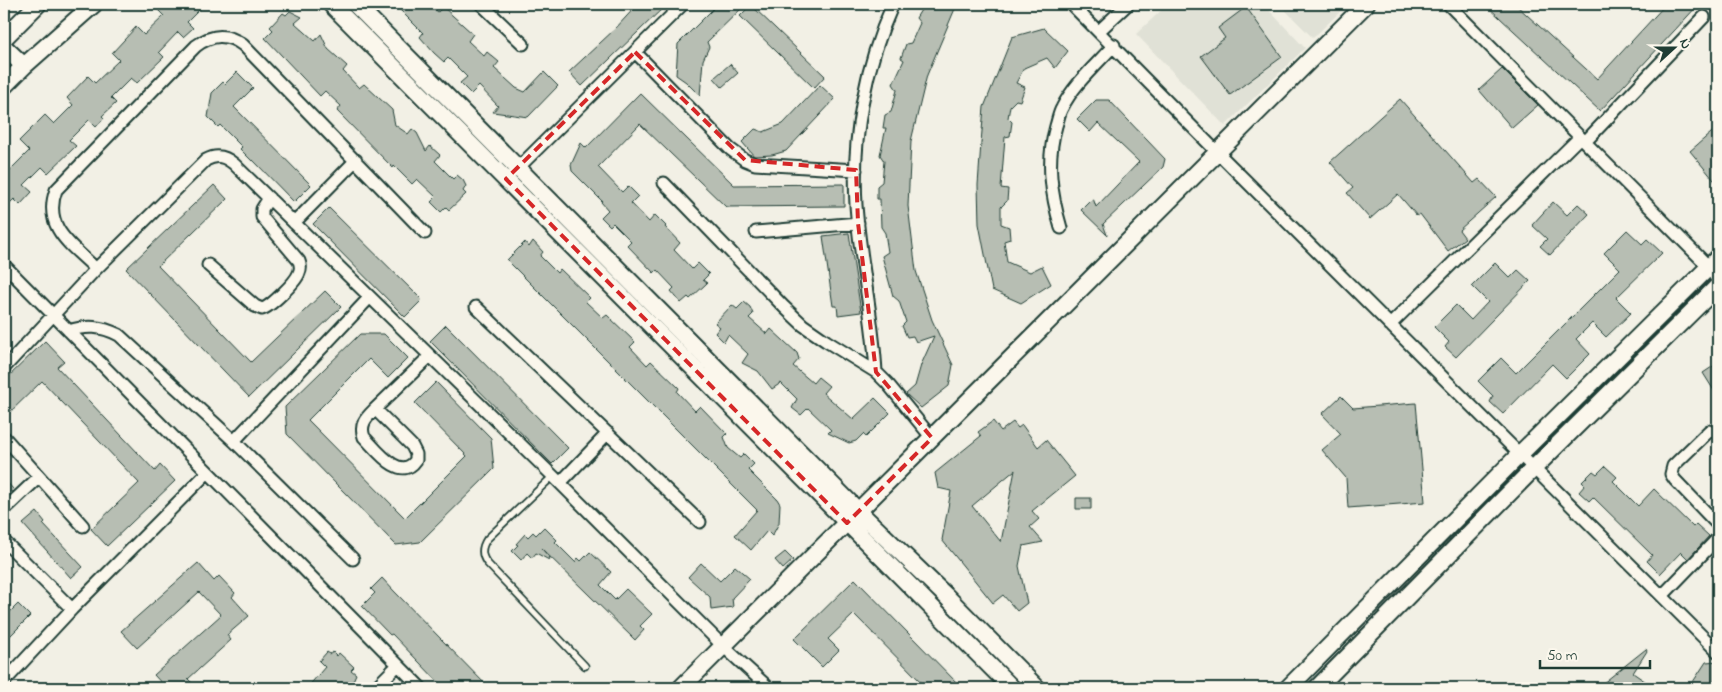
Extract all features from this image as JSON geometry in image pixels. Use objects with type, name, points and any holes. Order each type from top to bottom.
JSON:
[{"type":"main road","points":[[4,38],[38,4]]},
{"type":"main road","points":[[4,86],[94,4]]},
{"type":"main road","points":[[331,4],[1012,688]]},
{"type":"main road","points":[[355,4],[858,511],[1037,688]]},
{"type":"main road","points":[[681,688],[1366,4]]},
{"type":"main road","points":[[4,47],[24,66]]},
{"type":"main road","points":[[1288,688],[1714,262]]},
{"type":"main road","points":[[1316,688],[1718,286]]},
{"type":"street","points":[[481,4],[524,44]]},
{"type":"street","points":[[506,179],[683,4]]},
{"type":"street","points":[[876,372],[875,350],[858,223],[856,170],[860,117],[865,90],[874,53],[892,4]]},
{"type":"street","points":[[1071,4],[1519,455],[1718,652]]},
{"type":"street","points":[[1099,31],[1128,4]]},
{"type":"street","points":[[1448,4],[1583,140],[1714,262],[1718,281]]},
{"type":"street","points":[[1390,325],[1583,140],[1704,17]]},
{"type":"street","points":[[96,269],[57,230],[51,210],[56,190],[204,40],[214,36],[225,36],[235,39],[243,45],[426,233]]},
{"type":"street","points":[[1061,228],[1050,182],[1050,160],[1061,109],[1074,89],[1114,46]]},
{"type":"street","points":[[634,52],[730,149],[746,160],[764,165],[856,170]]},
{"type":"street","points":[[4,368],[96,269],[201,164],[212,157],[224,157],[230,160],[557,479],[723,646],[769,688]]},
{"type":"street","points":[[294,223],[356,160]]},
{"type":"street","points":[[664,183],[803,325],[876,372],[887,382],[932,438]]},
{"type":"street","points":[[208,265],[254,306],[262,309],[269,306],[297,277],[300,261],[262,217],[262,209],[269,198]]},
{"type":"street","points":[[756,232],[858,223]]},
{"type":"street","points":[[4,265],[421,688]]},
{"type":"street","points":[[234,441],[370,297]]},
{"type":"street","points":[[476,307],[700,522]]},
{"type":"street","points":[[68,331],[94,326],[119,334],[234,441],[353,559]]},
{"type":"street","points":[[375,409],[415,449],[416,460],[408,468],[404,469],[394,466],[364,436],[362,431],[364,420],[375,409],[430,356]]},
{"type":"street","points":[[1709,430],[1673,466],[1672,474],[1675,480],[1718,525]]},
{"type":"street","points":[[557,479],[608,433]]},
{"type":"street","points":[[4,437],[83,526]]},
{"type":"street","points":[[4,682],[208,472]]},
{"type":"street","points":[[4,510],[39,477]]},
{"type":"street","points":[[1662,596],[1718,538]]},
{"type":"street","points":[[4,541],[72,610]]},
{"type":"street","points":[[375,688],[398,665]]},
{"type":"lane","points":[[557,479],[487,539],[482,553],[487,564],[585,666]]},
{"type":"highlighted area","points":[[635,52],[745,160],[856,170],[858,223],[876,372],[932,438],[847,523],[506,179]]},
{"type":"shaded area","points":[[1168,4],[1263,4],[1305,48],[1225,126],[1136,34]]},
{"type":"shaded area","points":[[1279,4],[1348,4],[1313,38]]},
{"type":"building","points":[[152,4],[205,4],[187,22],[193,28],[183,37],[178,32],[159,52],[164,57],[137,83],[131,78],[111,98],[116,103],[102,116],[104,118],[96,127],[89,120],[69,140],[76,146],[48,173],[42,167],[24,185],[32,192],[20,205],[14,199],[10,203],[4,197],[4,176],[29,151],[19,141],[45,115],[54,124],[73,105],[67,98],[88,76],[95,83],[119,60],[112,53],[136,27],[144,35],[164,16]]},
{"type":"building","points":[[394,4],[429,4],[438,12],[443,7],[473,34],[468,41],[484,56],[487,52],[499,62],[494,68],[516,88],[525,92],[544,72],[558,86],[528,117],[493,112],[498,106],[479,86],[471,94],[460,83],[467,77],[448,58],[444,62],[434,53],[420,37],[423,33]]},
{"type":"building","points":[[638,4],[667,4],[582,86],[569,72],[615,29]]},
{"type":"building","points":[[718,4],[746,4],[707,42],[709,47],[703,60],[700,96],[676,75],[678,44]]},
{"type":"building","points":[[934,4],[957,4],[927,75],[911,141],[908,206],[916,271],[932,320],[953,365],[949,386],[921,408],[906,394],[915,386],[921,365],[934,336],[916,342],[913,336],[907,337],[902,326],[906,322],[899,301],[893,296],[882,256],[888,252],[885,233],[881,227],[880,199],[877,199],[877,186],[882,182],[884,161],[880,155],[886,128],[883,128],[885,115],[891,112],[897,90],[893,84],[904,60],[901,58],[906,44],[911,43],[920,23],[916,18],[924,5],[931,9]]},
{"type":"building","points":[[1485,4],[1515,4],[1597,79],[1666,4],[1699,4],[1600,111]]},
{"type":"building","points":[[751,5],[825,76],[814,88],[740,16]]},
{"type":"building","points":[[1246,7],[1282,57],[1230,95],[1201,56],[1225,38],[1218,28]]},
{"type":"building","points":[[290,11],[302,17],[295,23],[315,41],[321,34],[328,49],[347,66],[343,71],[359,88],[364,84],[392,110],[395,125],[408,134],[412,129],[417,133],[426,151],[430,146],[440,155],[435,161],[453,179],[457,175],[463,180],[466,186],[463,191],[466,194],[449,210],[446,207],[441,212],[431,202],[436,197],[417,179],[412,184],[394,166],[393,168],[337,111],[341,106],[325,91],[320,96],[265,38],[273,30],[270,27],[283,13],[286,15]]},
{"type":"building","points":[[1044,28],[1068,51],[1055,68],[1047,58],[1024,68],[1016,83],[1025,87],[1020,101],[1016,100],[1010,106],[1008,118],[1012,122],[1010,136],[1005,137],[1001,188],[1008,189],[1007,201],[1001,207],[1001,224],[1009,227],[1010,239],[1004,241],[1007,262],[1030,272],[1042,266],[1051,284],[1021,303],[992,290],[979,224],[978,185],[984,107],[1012,37]]},
{"type":"building","points":[[730,64],[738,73],[722,87],[714,78]]},
{"type":"building","points":[[1502,69],[1538,105],[1512,128],[1479,90]]},
{"type":"building","points":[[237,72],[253,88],[234,107],[311,185],[294,202],[240,149],[242,147],[220,125],[218,127],[208,117],[212,93]]},
{"type":"building","points":[[820,85],[835,99],[786,151],[772,155],[754,156],[742,142],[755,129],[763,132],[783,124]]},
{"type":"building","points":[[640,93],[734,185],[844,184],[844,206],[726,207],[640,124],[598,167],[622,192],[628,186],[638,196],[631,203],[649,222],[655,215],[666,226],[680,243],[674,250],[692,269],[698,263],[709,274],[703,280],[707,283],[690,299],[688,297],[681,303],[671,291],[674,288],[657,270],[654,273],[627,245],[631,241],[613,223],[610,226],[601,217],[608,210],[602,201],[572,171],[571,165],[581,143],[586,148]]},
{"type":"building","points":[[1400,99],[1474,183],[1479,179],[1496,197],[1459,230],[1465,238],[1448,251],[1420,214],[1417,216],[1398,194],[1370,219],[1347,193],[1353,188],[1330,162]]},
{"type":"building","points":[[1096,100],[1109,100],[1165,159],[1163,167],[1103,224],[1107,235],[1081,210],[1093,198],[1096,207],[1139,162],[1098,123],[1090,132],[1077,119]]},
{"type":"building","points":[[1718,127],[1718,185],[1690,151]]},
{"type":"building","points":[[214,185],[227,199],[158,266],[251,362],[325,291],[341,307],[249,397],[126,269]]},
{"type":"building","points":[[1553,202],[1567,215],[1578,204],[1589,214],[1550,255],[1540,246],[1547,239],[1532,225]]},
{"type":"building","points":[[329,208],[422,300],[405,317],[313,224]]},
{"type":"building","points":[[1627,230],[1642,244],[1647,239],[1662,253],[1616,298],[1631,313],[1606,337],[1592,323],[1576,339],[1590,354],[1566,378],[1552,364],[1503,414],[1490,402],[1493,396],[1478,381],[1501,358],[1516,373],[1620,269],[1604,253]]},
{"type":"building","points":[[849,233],[861,312],[838,315],[837,306],[833,306],[823,236]]},
{"type":"building","points":[[533,241],[543,252],[540,256],[557,273],[560,269],[590,298],[586,302],[603,318],[607,315],[635,342],[630,347],[647,365],[651,361],[679,388],[677,392],[695,411],[700,406],[727,434],[724,437],[728,448],[740,458],[744,454],[754,464],[748,470],[780,504],[779,523],[772,536],[767,531],[751,550],[735,535],[757,510],[507,260],[525,242],[529,247]]},
{"type":"building","points":[[1495,263],[1510,278],[1518,270],[1530,281],[1456,357],[1445,347],[1449,342],[1434,327],[1456,305],[1471,320],[1488,302],[1472,286]]},
{"type":"building","points":[[744,302],[750,307],[753,314],[749,318],[767,334],[771,329],[797,353],[799,359],[793,366],[813,383],[818,377],[829,386],[823,393],[853,419],[875,398],[890,413],[866,437],[863,434],[856,441],[849,443],[828,433],[831,430],[808,408],[801,415],[792,408],[797,399],[781,383],[772,389],[758,371],[742,363],[748,354],[728,335],[724,342],[715,333],[720,327],[715,323],[732,305],[737,309]]},
{"type":"building","points":[[446,325],[568,448],[552,464],[430,341]]},
{"type":"building","points":[[360,334],[384,334],[408,358],[388,378],[369,359],[308,420],[405,518],[467,456],[415,403],[436,382],[491,438],[494,469],[420,542],[396,545],[287,434],[285,407]]},
{"type":"building","points":[[45,341],[64,361],[57,367],[155,471],[160,465],[175,481],[107,546],[91,529],[139,483],[42,381],[4,418],[4,381]]},
{"type":"building","points":[[1718,363],[1718,397],[1703,373]]},
{"type":"building","points":[[1341,396],[1353,408],[1416,403],[1425,502],[1348,508],[1346,478],[1322,450],[1341,434],[1322,414]]},
{"type":"building","points":[[993,421],[1001,431],[1013,422],[1018,428],[1022,425],[1038,447],[1046,440],[1075,476],[1032,511],[1039,519],[1030,527],[1043,542],[1023,546],[1019,566],[1027,603],[1017,611],[1003,595],[993,603],[942,540],[951,491],[938,488],[935,473],[981,436],[978,432]],"holes":[[[1015,470],[1001,542],[972,506]]]},
{"type":"building","points":[[1605,466],[1617,477],[1613,481],[1638,506],[1654,489],[1693,527],[1696,524],[1709,536],[1688,559],[1681,552],[1660,574],[1647,561],[1652,555],[1593,497],[1589,501],[1579,492],[1585,485],[1582,482],[1593,471],[1597,474]]},
{"type":"building","points":[[4,479],[14,490],[4,500]]},
{"type":"building","points":[[1076,498],[1091,498],[1091,509],[1076,509]]},
{"type":"building","points":[[37,512],[45,522],[43,524],[83,567],[71,578],[23,524]]},
{"type":"building","points":[[544,527],[557,540],[555,542],[575,562],[578,558],[581,561],[590,552],[611,572],[600,585],[615,600],[626,589],[652,614],[640,626],[644,630],[635,640],[541,548],[550,558],[549,560],[536,553],[532,558],[527,553],[521,560],[512,551],[525,534],[528,537],[533,532],[536,535]]},
{"type":"building","points":[[785,552],[793,560],[783,569],[775,560]]},
{"type":"building","points":[[198,563],[214,581],[219,576],[235,593],[232,597],[249,616],[227,635],[231,640],[188,679],[197,688],[166,688],[154,675],[221,615],[199,592],[137,648],[121,631]]},
{"type":"building","points":[[701,563],[720,581],[735,566],[750,579],[732,598],[733,607],[711,610],[710,597],[688,577]]},
{"type":"building","points":[[382,578],[489,688],[444,688],[392,634],[390,635],[362,606],[375,593],[371,589]]},
{"type":"building","points":[[855,579],[962,688],[927,688],[854,614],[828,639],[839,650],[822,667],[794,639]]},
{"type":"building","points":[[18,604],[30,616],[4,642],[4,618]]},
{"type":"building","points":[[1646,649],[1647,651],[1633,673],[1655,688],[1597,688]]},
{"type":"building","points":[[327,652],[330,654],[333,652],[337,656],[339,653],[354,667],[351,670],[356,674],[352,683],[347,688],[341,682],[336,688],[307,688],[325,667],[319,661]]},
{"type":"building","points":[[1718,661],[1718,688],[1689,688],[1706,662]]}]
